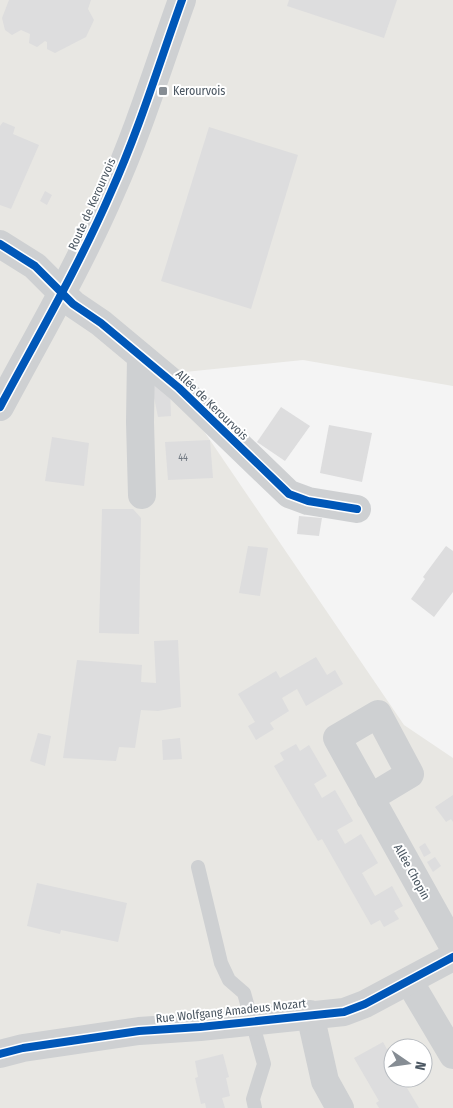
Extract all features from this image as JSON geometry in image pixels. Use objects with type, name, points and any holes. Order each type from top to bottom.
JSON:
[{"type":"street","name":"Route de Kerourvois","points":[[0,407],[62,293],[112,190],[182,0]]},
{"type":"street","name":"Allée de Kerourvois","points":[[0,244],[35,266],[73,304],[101,323],[179,388],[289,494],[308,501],[357,509]]},
{"type":"street","points":[[141,357],[142,495]]},
{"type":"street","name":"Allée Chopin","points":[[370,798],[453,946]]},
{"type":"street","name":"Rue Wolfgang Amadeus Mozart","points":[[0,1054],[23,1048],[139,1030],[200,1027],[310,1014],[344,1012],[365,1004],[453,957]]},
{"type":"street","points":[[409,981],[453,1055]]},
{"type":"street","points":[[310,1014],[325,1081],[340,1108]]},
{"type":"lane","points":[[198,867],[221,963],[229,980],[244,993],[264,1064],[253,1099],[255,1108]]},
{"type":"shaded area","points":[[0,0],[453,0],[453,386],[303,360],[165,374],[404,725],[453,758],[453,1108],[0,1108]]},
{"type":"building","points":[[9,0],[91,0],[88,9],[94,20],[86,37],[55,53],[47,49],[47,42],[45,41],[37,47],[29,43],[30,34],[21,30],[12,35],[5,30],[2,18]]},
{"type":"building","points":[[289,0],[397,0],[384,38],[287,6]]},
{"type":"building","points":[[3,122],[15,127],[13,134],[39,145],[11,209],[0,205],[0,126]]},
{"type":"building","points":[[209,127],[298,155],[251,309],[161,281]]},
{"type":"building","points":[[45,191],[52,195],[47,205],[40,201]]},
{"type":"building","points":[[150,378],[170,389],[171,416],[158,417]]},
{"type":"building","points":[[281,407],[310,426],[285,461],[257,442]]},
{"type":"building","points":[[329,425],[372,433],[362,482],[320,473]]},
{"type":"building","points":[[52,437],[89,443],[84,486],[45,481]]},
{"type":"building","points":[[210,440],[213,478],[168,480],[165,442]]},
{"type":"building","points":[[102,509],[133,509],[141,518],[139,634],[99,633]]},
{"type":"building","points":[[299,516],[322,518],[319,536],[297,534]]},
{"type":"building","points":[[248,546],[268,548],[260,596],[239,593]]},
{"type":"building","points":[[446,546],[453,551],[453,592],[434,617],[411,599],[425,579],[423,577]]},
{"type":"building","points":[[178,640],[181,707],[158,711],[141,710],[135,748],[119,747],[116,761],[63,758],[77,660],[142,665],[141,682],[156,683],[154,641]]},
{"type":"building","points":[[316,657],[327,675],[335,670],[343,684],[306,706],[297,689],[282,698],[289,711],[270,723],[274,729],[256,740],[248,726],[255,722],[238,694],[276,671],[280,678]]},
{"type":"building","points":[[38,733],[51,736],[45,766],[30,761]]},
{"type":"building","points":[[180,738],[182,759],[163,760],[162,740]]},
{"type":"building","points":[[296,744],[300,751],[309,745],[327,776],[314,784],[322,798],[335,790],[353,821],[337,830],[345,844],[361,834],[378,863],[362,873],[375,896],[392,886],[403,906],[394,911],[399,919],[384,927],[380,920],[371,925],[322,839],[318,841],[274,766],[284,760],[280,753]]},
{"type":"building","points":[[453,795],[453,822],[451,819],[446,822],[435,807]]},
{"type":"building","points":[[425,843],[431,853],[424,857],[419,847]]},
{"type":"building","points":[[435,857],[441,866],[433,872],[427,862]]},
{"type":"building","points":[[37,883],[127,903],[118,942],[61,930],[60,934],[27,926]]},
{"type":"building","points":[[383,1042],[383,1088],[407,1088],[419,1108],[379,1108],[376,1103],[379,1101],[354,1058]]},
{"type":"building","points":[[223,1054],[229,1077],[226,1078],[230,1096],[222,1098],[225,1108],[206,1108],[205,1103],[201,1104],[195,1078],[198,1077],[195,1061]]},
{"type":"cycle path","points":[[0,407],[99,220],[140,121],[182,0]]},
{"type":"cycle path","points":[[0,244],[35,266],[73,304],[101,323],[179,388],[289,494],[308,501],[357,509]]},
{"type":"cycle path","points":[[0,1054],[23,1048],[139,1031],[200,1027],[344,1012],[365,1004],[453,957]]},
{"type":"place","name":"Kerourvois","points":[[163,91]]}]
